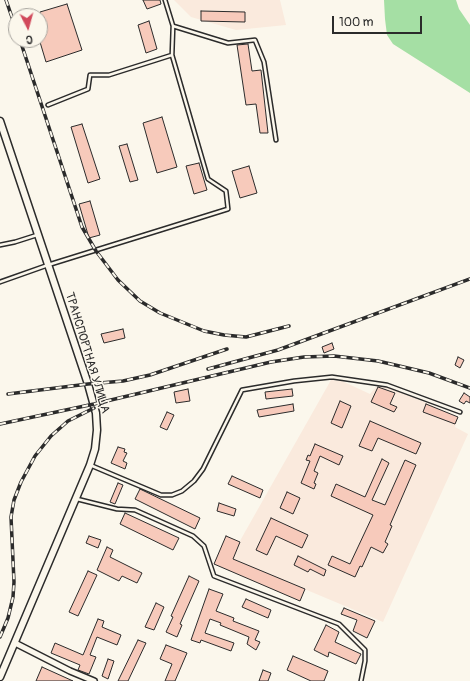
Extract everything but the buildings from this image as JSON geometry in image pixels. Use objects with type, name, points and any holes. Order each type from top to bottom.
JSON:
[{"type":"street","name":"ТРАНСПОРТНАЯ УЛИЦА","points":[[0,121],[95,407],[97,430],[95,449],[90,465],[0,677]]},
{"type":"street","points":[[15,643],[70,671],[94,681]]},
{"type":"lane","points":[[0,282],[48,265],[228,209],[226,191],[208,179],[172,55],[174,26],[165,0]]},
{"type":"lane","points":[[174,26],[228,43],[255,40],[264,62],[276,140]]},
{"type":"lane","points":[[48,106],[88,89],[90,75],[109,75],[172,55]]},
{"type":"lane","points":[[0,245],[37,235]]},
{"type":"lane","points":[[90,465],[161,495],[172,495],[182,491],[194,481],[203,469],[242,390],[294,381],[332,377],[387,385],[460,412]]},
{"type":"lane","points":[[76,499],[117,509],[135,510],[193,536],[204,546],[214,576],[339,624],[365,650],[365,661],[361,681]]},
{"type":"shaded area","points":[[174,0],[280,0],[286,25],[236,30],[191,17]]},
{"type":"shaded area","points":[[331,380],[342,381],[370,394],[376,387],[384,386],[422,401],[458,418],[455,427],[468,434],[383,622],[233,559],[241,539]]},
{"type":"green space","points":[[384,0],[456,0],[459,9],[470,25],[470,93],[393,44],[387,35]]},
{"type":"railway","points":[[6,0],[9,8]]},
{"type":"railway","points":[[23,48],[82,227],[96,251],[118,280],[140,301],[160,313],[204,331],[246,337],[289,326]]},
{"type":"railway","points":[[208,369],[278,350],[470,279]]},
{"type":"railway","points":[[8,394],[123,381],[150,375],[227,349]]},
{"type":"railway","points":[[0,424],[94,404],[271,362],[304,357],[334,356],[378,361],[429,373],[470,388]]},
{"type":"railway","points":[[0,637],[8,618],[13,597],[14,582],[11,517],[14,500],[21,482],[35,456],[51,436],[68,421],[94,408]]}]
